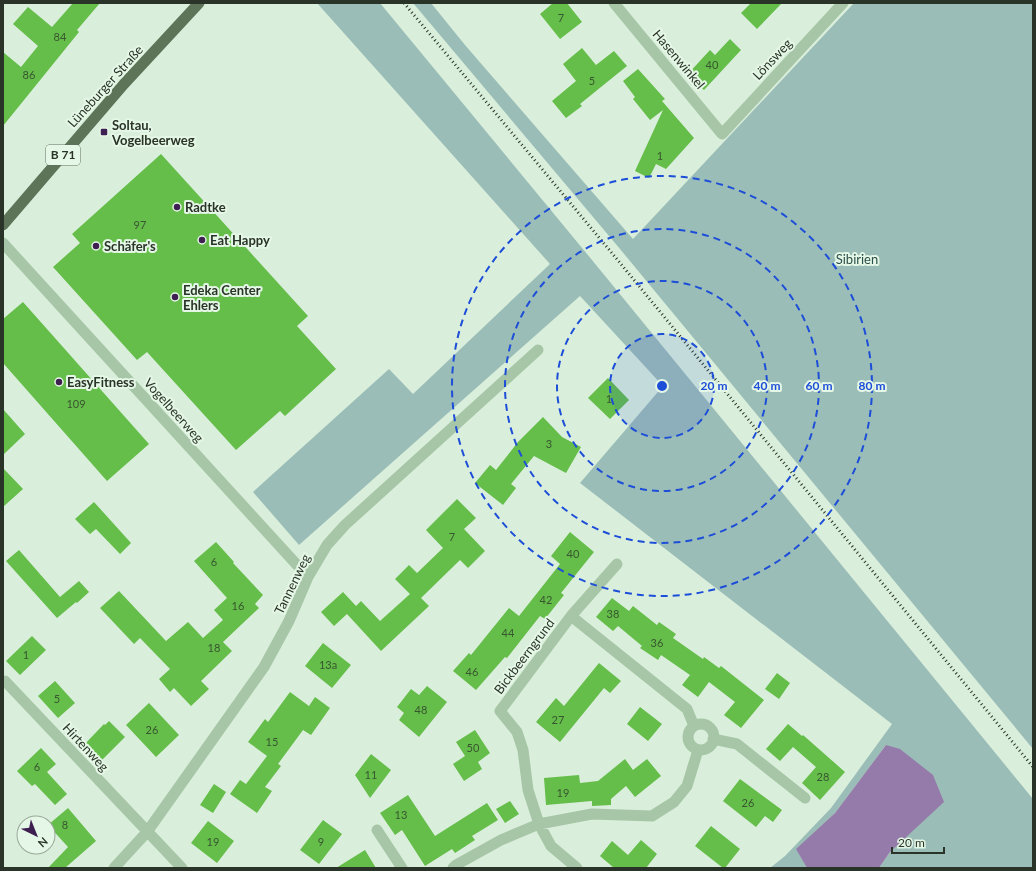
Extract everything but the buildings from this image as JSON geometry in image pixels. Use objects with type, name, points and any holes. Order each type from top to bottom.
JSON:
[{"type":"main road","name":"Lüneburger Straße","points":[[3,225],[124,84],[199,3]]},
{"type":"street","name":"Hasenwinkel","points":[[614,3],[722,134]]},
{"type":"street","name":"Lönsweg","points":[[722,134],[843,3]]},
{"type":"street","name":"Vogelbeerweg","points":[[3,243],[308,577]]},
{"type":"street","name":"Tannenweg","points":[[114,868],[147,832],[264,667],[289,621],[308,577],[327,546],[345,525],[538,350]]},
{"type":"street","name":"Bickbeerngrund","points":[[577,868],[551,846],[539,824],[528,790],[523,750],[517,732],[500,711],[572,616],[617,564]]},
{"type":"street","name":"Bickbeerngrund","points":[[572,616],[687,709],[694,726]]},
{"type":"street","name":"Hirtenweg","points":[[5,681],[147,832]]},
{"type":"street","points":[[700,724],[710,728],[714,739],[708,748],[698,750],[690,744],[688,734],[694,726],[700,724]]},
{"type":"street","points":[[714,739],[737,744],[805,798]]},
{"type":"street","points":[[453,868],[501,840],[539,824],[592,814],[652,816],[674,802],[687,786],[698,750]]},
{"type":"street","points":[[377,830],[402,868]]},
{"type":"street","points":[[147,832],[182,868]]},
{"type":"green space","points":[[317,3],[380,3],[1033,799],[1033,868],[879,868],[890,852],[886,745],[835,813],[797,849],[807,868],[770,868],[785,856],[831,808],[892,724],[580,483],[663,386],[580,296],[299,545],[253,492],[389,369],[413,394],[550,264]]},
{"type":"green space","name":"Sibirien","points":[[413,3],[431,3],[465,45],[633,239],[854,3],[1033,3],[1033,749],[620,249]]},
{"type":"shaded area","points":[[886,745],[900,749],[933,775],[944,802],[890,852],[879,868],[807,868],[796,849],[835,813]]},
{"type":"railway","points":[[404,3],[616,258],[1033,767]]},
{"type":"place","name":"Soltau, Vogelbeerweg","points":[[104,132]]},
{"type":"place","name":"Radtke","points":[[177,207]]},
{"type":"place","name":"Eat Happy","points":[[202,240]]},
{"type":"place","name":"Schäfer's","points":[[96,246]]},
{"type":"place","name":"Edeka Center Ehlers","points":[[175,297]]},
{"type":"place","name":"EasyFitness","points":[[59,382]]}]
